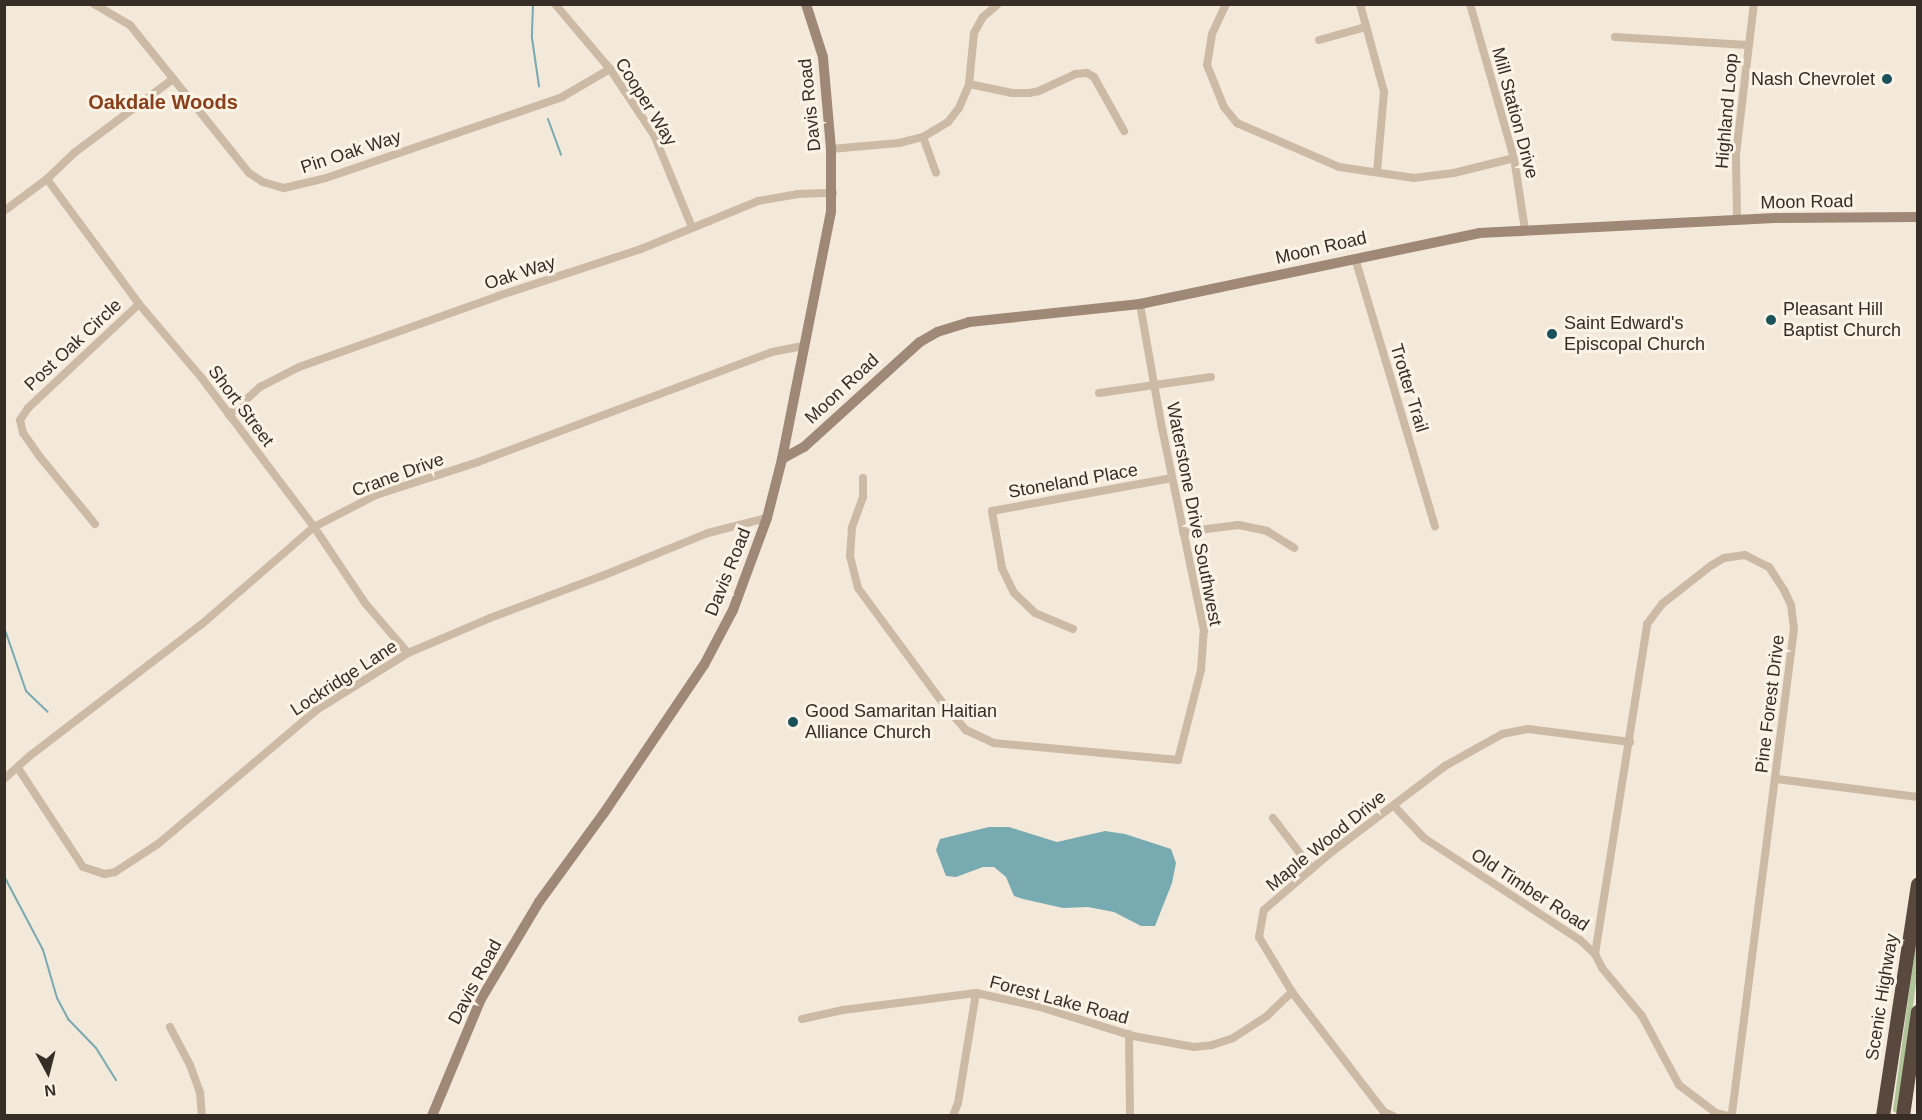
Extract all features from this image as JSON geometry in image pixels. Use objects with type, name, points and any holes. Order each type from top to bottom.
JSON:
[{"type":"highway","name":"Scenic Highway","points":[[1883,1116],[1917,885]]},
{"type":"highway","name":"Scenic Highway","points":[[1903,1116],[1917,1012]]},
{"type":"street","name":"Pin Oak Way","points":[[94,4],[130,25],[249,173],[263,182],[284,188],[326,178],[562,97],[610,69]]},
{"type":"street","name":"Cooper Way","points":[[555,4],[610,69],[654,135],[692,226]]},
{"type":"street","name":"Davis Road","points":[[432,1116],[481,999],[523,928],[704,665],[733,610],[767,518],[782,459],[833,193],[823,57],[806,4]]},
{"type":"street","points":[[831,149],[899,143],[923,137],[948,122],[959,108],[969,84],[974,33],[983,17],[998,4]]},
{"type":"street","points":[[1226,4],[1212,34],[1207,65],[1224,107],[1237,123],[1339,167],[1414,178],[1454,173],[1514,158]]},
{"type":"street","points":[[1360,4],[1384,92],[1377,172]]},
{"type":"street","name":"Mill Station Drive","points":[[1470,4],[1514,158],[1525,230]]},
{"type":"street","name":"Highland Loop","points":[[1737,220],[1736,154],[1754,4]]},
{"type":"street","points":[[1319,40],[1366,27]]},
{"type":"street","points":[[1615,37],[1748,45]]},
{"type":"street","points":[[969,84],[1012,93],[1029,93],[1039,91],[1075,74],[1087,73],[1094,77],[1124,131]]},
{"type":"street","points":[[4,211],[47,179],[74,153],[173,79]]},
{"type":"street","points":[[923,137],[936,173]]},
{"type":"street","name":"Short Street","points":[[47,179],[139,304],[229,414],[314,527],[365,603],[408,653]]},
{"type":"street","name":"Oak Way","points":[[229,414],[260,387],[299,367],[498,296],[641,249],[692,226],[759,201],[798,194],[833,193]]},
{"type":"street","name":"Moon Road","points":[[782,459],[804,447],[908,350],[937,332],[969,322],[1140,304],[1479,233],[1737,220],[1917,217]]},
{"type":"street","name":"Trotter Trail","points":[[1355,258],[1435,526]]},
{"type":"street","name":"Post Oak Circle","points":[[95,524],[22,433],[20,420],[28,408],[139,304]]},
{"type":"street","name":"Waterstone Drive Southwest","points":[[863,478],[863,497],[852,528],[850,556],[858,588],[945,706],[966,730],[994,743],[1178,760],[1201,670],[1204,631],[1172,478],[1140,304]]},
{"type":"street","name":"Crane Drive","points":[[4,779],[202,624],[314,527],[376,495],[478,462],[772,352],[804,346]]},
{"type":"street","points":[[1099,393],[1211,376]]},
{"type":"street","name":"Stoneland Place","points":[[1073,629],[1035,613],[1014,593],[1002,568],[992,511],[1172,478]]},
{"type":"street","name":"Lockridge Lane","points":[[18,768],[83,867],[105,874],[115,872],[158,844],[318,709],[408,653],[490,618],[708,533],[767,518]]},
{"type":"street","points":[[1183,532],[1239,525],[1267,531],[1294,548]]},
{"type":"street","name":"Pine Forest Drive","points":[[1595,954],[1630,742],[1645,634],[1652,614],[1712,565],[1724,558],[1745,555],[1768,567],[1791,605],[1794,618],[1793,650],[1777,779],[1730,1116]]},
{"type":"street","name":"Maple Wood Drive","points":[[1393,1116],[1384,1114],[1292,992],[1263,946],[1258,931],[1264,910],[1312,869],[1445,766],[1502,734],[1528,729],[1630,742]]},
{"type":"street","points":[[1777,779],[1917,797]]},
{"type":"street","name":"Old Timber Road","points":[[1394,806],[1424,838],[1580,940],[1595,954],[1602,968],[1642,1016],[1679,1085],[1696,1101],[1716,1113],[1730,1116]]},
{"type":"street","points":[[1273,818],[1312,869]]},
{"type":"street","name":"Forest Lake Road","points":[[802,1019],[855,1009],[976,993],[1040,1007],[1129,1034],[1194,1047],[1212,1045],[1233,1038],[1267,1016],[1292,992]]},
{"type":"street","points":[[953,1116],[958,1103],[976,993]]},
{"type":"street","points":[[170,1027],[190,1065],[200,1093],[202,1116]]},
{"type":"street","points":[[1129,1034],[1130,1116]]},
{"type":"green space","points":[[1917,934],[1917,975],[1899,1113],[1893,1110]]},
{"type":"water","points":[[989,827],[1009,827],[1057,842],[1105,831],[1125,834],[1171,849],[1176,863],[1172,883],[1155,926],[1141,926],[1114,912],[1088,907],[1063,908],[1014,896],[1006,877],[994,867],[983,867],[956,877],[946,876],[936,850],[940,839]]},
{"type":"waterway","points":[[533,4],[532,38],[539,86]]},
{"type":"waterway","points":[[548,119],[561,155]]},
{"type":"waterway","points":[[4,627],[26,691],[48,712]]},
{"type":"waterway","points":[[4,876],[43,950],[57,998],[68,1019],[96,1048],[116,1080]]},
{"type":"place","name":"Nash Chevrolet","points":[[1887,79]]},
{"type":"place","name":"Pleasant Hill Baptist Church","points":[[1771,320]]},
{"type":"place","name":"Saint Edward's Episcopal Church","points":[[1552,334]]},
{"type":"place","name":"Good Samaritan Haitian Alliance Church","points":[[793,722]]},
{"type":"district","name":"Oakdale Woods","points":[[163,102]]}]
